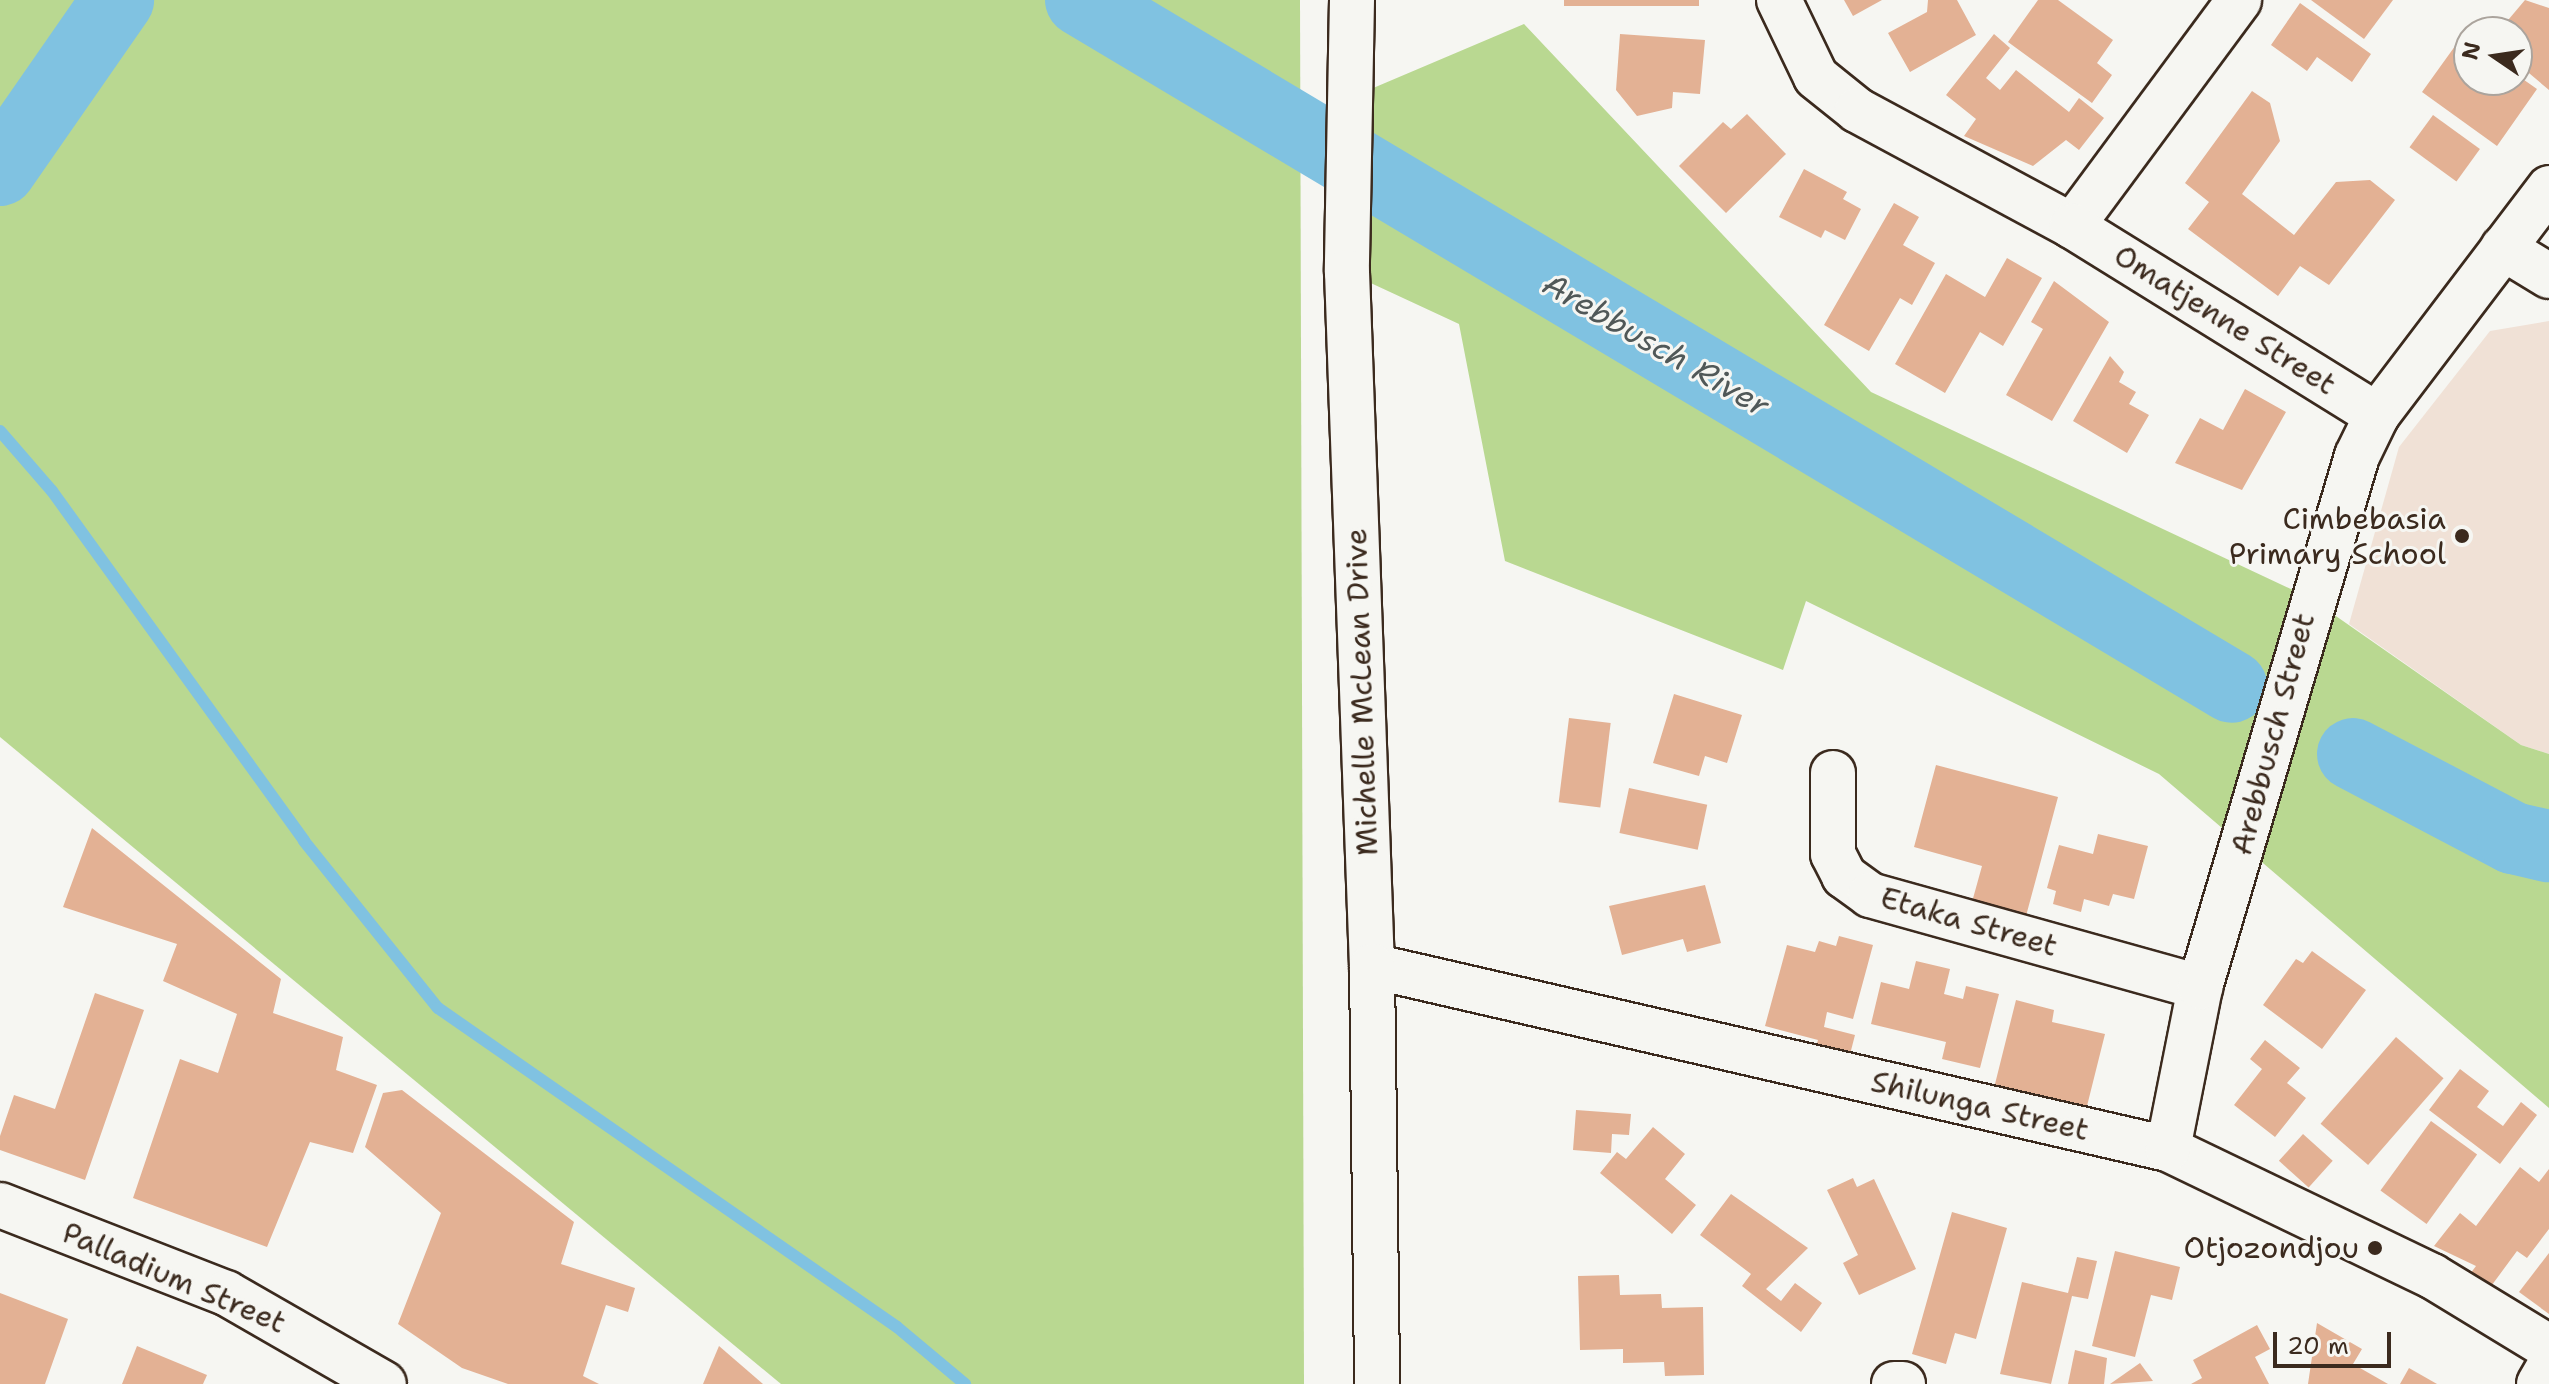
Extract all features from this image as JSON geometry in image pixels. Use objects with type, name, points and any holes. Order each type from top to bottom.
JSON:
[{"type":"street","name":"Michelle McLean Drive","points":[[1352,0],[1347,272],[1372,966],[1377,1384]]},
{"type":"street","name":"Omatjenne Street","points":[[1779,0],[1816,77],[1857,110],[2072,226],[2377,415]]},
{"type":"street","points":[[2072,226],[2239,0]]},
{"type":"street","name":"Arebbusch Street","points":[[2168,1149],[2200,987],[2336,509],[2377,415],[2549,188]]},
{"type":"street","points":[[2503,248],[2549,276]]},
{"type":"street","name":"Etaka Street","points":[[1833,773],[1833,854],[1844,876],[1870,895],[2200,987]]},
{"type":"street","name":"Shilunga Street","points":[[1372,966],[2168,1149],[2407,1262],[2549,1347]]},
{"type":"street","name":"Palladium Street","points":[[0,1205],[226,1293],[384,1384]]},
{"type":"street","points":[[2539,1384],[2549,1367]]},
{"type":"street","points":[[1894,1384],[1903,1384]]},
{"type":"shaded area","name":"Cimbebasia Primary School","points":[[2549,321],[2549,754],[2521,745],[2349,624],[2399,447],[2490,331]]},
{"type":"green space","points":[[0,0],[1300,0],[1304,1384],[781,1384],[0,737]]},
{"type":"green space","points":[[1524,24],[1871,392],[2310,598],[2521,745],[2549,754],[2549,1108],[2159,774],[1806,601],[1783,670],[1505,561],[1459,324],[1347,272],[1352,97]]},
{"type":"building","points":[[1564,0],[1699,0],[1699,6],[1564,6]]},
{"type":"building","points":[[1844,0],[1882,0],[1853,16]]},
{"type":"building","points":[[1928,0],[1957,0],[1976,35],[1910,72],[1888,33],[1927,12]]},
{"type":"building","points":[[2038,0],[2058,0],[2113,40],[2097,63],[2112,75],[2092,103],[2008,42]]},
{"type":"building","points":[[2311,0],[2393,0],[2364,39]]},
{"type":"building","points":[[2525,0],[2549,8],[2549,90],[2533,76],[2533,16],[2512,16]]},
{"type":"building","points":[[2300,3],[2371,54],[2352,82],[2317,57],[2307,71],[2271,45]]},
{"type":"building","points":[[1620,34],[1705,40],[1700,94],[1673,92],[1672,108],[1637,116],[1616,90]]},
{"type":"building","points":[[1994,34],[2010,48],[1986,78],[2000,90],[2016,70],[2069,112],[2079,98],[2104,118],[2079,150],[2066,140],[2033,166],[1964,136],[1976,119],[1946,95]]},
{"type":"building","points":[[2453,49],[2453,96],[2532,96],[2497,146],[2422,92]]},
{"type":"building","points":[[2252,91],[2270,103],[2280,141],[2242,194],[2294,235],[2336,182],[2370,180],[2395,200],[2329,285],[2300,266],[2278,296],[2188,229],[2209,202],[2185,183]]},
{"type":"building","points":[[1747,114],[1786,154],[1726,213],[1679,166],[1723,122],[1731,129]]},
{"type":"building","points":[[2433,115],[2480,149],[2456,181],[2409,147]]},
{"type":"building","points":[[1804,169],[1847,192],[1843,199],[1861,209],[1845,240],[1825,230],[1821,238],[1779,217]]},
{"type":"building","points":[[1894,203],[1919,217],[1903,245],[1935,263],[1912,305],[1900,298],[1869,351],[1824,325]]},
{"type":"building","points":[[2007,258],[2042,278],[2003,346],[1980,332],[1945,393],[1895,364],[1946,274],[1985,297]]},
{"type":"building","points":[[2054,281],[2109,322],[2052,421],[2006,395],[2043,329],[2031,322]]},
{"type":"building","points":[[2110,356],[2124,372],[2119,382],[2136,392],[2129,404],[2149,415],[2127,453],[2073,421]]},
{"type":"building","points":[[2245,389],[2286,412],[2242,490],[2175,463],[2200,418],[2223,430]]},
{"type":"building","points":[[1674,694],[1742,715],[1727,763],[1705,756],[1699,776],[1653,763]]},
{"type":"building","points":[[1569,718],[1611,723],[1600,807],[1559,802]]},
{"type":"building","points":[[1936,765],[2058,797],[2026,916],[1972,902],[1982,866],[1914,847]]},
{"type":"building","points":[[1629,788],[1707,805],[1698,850],[1619,833]]},
{"type":"building","points":[[92,828],[281,979],[273,1013],[343,1037],[336,1070],[377,1085],[353,1153],[310,1142],[267,1247],[133,1198],[180,1059],[218,1073],[237,1014],[163,981],[177,944],[63,907]]},
{"type":"building","points":[[2098,834],[2148,846],[2134,899],[2113,894],[2109,906],[2084,899],[2081,912],[2053,904],[2056,891],[2047,888],[2059,845],[2093,854]]},
{"type":"building","points":[[1705,885],[1721,943],[1687,952],[1683,939],[1622,955],[1609,906]]},
{"type":"building","points":[[1839,936],[1873,945],[1853,1019],[1827,1012],[1824,1027],[1855,1035],[1847,1066],[1813,1057],[1818,1040],[1765,1026],[1787,945],[1815,952],[1819,941],[1836,946]]},
{"type":"building","points":[[2312,951],[2366,990],[2322,1049],[2263,1005],[2296,959],[2303,963]]},
{"type":"building","points":[[1916,961],[1950,969],[1944,994],[1963,999],[1966,986],[1999,994],[1980,1068],[1942,1059],[1946,1042],[1871,1024],[1881,982],[1909,989]]},
{"type":"building","points":[[95,993],[144,1010],[85,1180],[0,1150],[0,1136],[14,1095],[55,1109]]},
{"type":"building","points":[[2016,1000],[2054,1010],[2052,1022],[2105,1034],[2085,1114],[1993,1092]]},
{"type":"building","points":[[2396,1037],[2444,1078],[2368,1165],[2321,1124]]},
{"type":"building","points":[[2265,1040],[2300,1068],[2287,1083],[2306,1098],[2275,1137],[2234,1105],[2262,1069],[2250,1059]]},
{"type":"building","points":[[2460,1069],[2489,1091],[2477,1107],[2503,1126],[2521,1102],[2537,1115],[2500,1164],[2429,1110]]},
{"type":"building","points":[[402,1090],[574,1222],[561,1264],[635,1288],[628,1312],[606,1305],[583,1376],[599,1384],[508,1384],[462,1368],[398,1324],[441,1213],[365,1147],[383,1093]]},
{"type":"building","points":[[1576,1110],[1631,1114],[1629,1135],[1612,1134],[1611,1153],[1573,1150]]},
{"type":"building","points":[[2431,1121],[2477,1155],[2427,1224],[2380,1191]]},
{"type":"building","points":[[1653,1127],[1685,1154],[1665,1179],[1696,1205],[1672,1234],[1600,1173],[1617,1152],[1626,1159]]},
{"type":"building","points":[[2303,1134],[2333,1161],[2309,1188],[2279,1161]]},
{"type":"building","points":[[2520,1167],[2539,1182],[2549,1169],[2549,1229],[2527,1258],[2517,1251],[2489,1289],[2470,1274],[2476,1266],[2434,1246],[2460,1213],[2476,1226]]},
{"type":"building","points":[[1853,1178],[1857,1187],[1874,1179],[1916,1269],[1859,1295],[1843,1263],[1858,1255],[1827,1190]]},
{"type":"building","points":[[1731,1194],[1808,1248],[1766,1289],[1781,1301],[1795,1283],[1822,1303],[1801,1332],[1742,1286],[1751,1274],[1700,1235]]},
{"type":"building","points":[[1952,1212],[2007,1228],[1976,1339],[1955,1333],[1946,1364],[1912,1354]]},
{"type":"building","points":[[2115,1251],[2180,1267],[2172,1300],[2151,1295],[2135,1357],[2092,1346]]},
{"type":"building","points":[[2549,1253],[2549,1314],[2519,1292]]},
{"type":"building","points":[[2077,1257],[2097,1261],[2088,1299],[2072,1296],[2051,1384],[2000,1374],[2022,1282],[2068,1293]]},
{"type":"building","points":[[1619,1275],[1620,1295],[1661,1294],[1662,1308],[1703,1307],[1704,1375],[1665,1376],[1664,1362],[1623,1363],[1623,1349],[1580,1350],[1578,1276]]},
{"type":"building","points":[[0,1293],[68,1319],[45,1384],[0,1384]]},
{"type":"building","points":[[2317,1323],[2362,1349],[2353,1364],[2388,1384],[2308,1384]]},
{"type":"building","points":[[2257,1325],[2270,1349],[2255,1357],[2269,1384],[2191,1384],[2202,1378],[2193,1360]]},
{"type":"building","points":[[137,1346],[207,1375],[203,1384],[122,1384]]},
{"type":"building","points":[[719,1346],[763,1384],[703,1384]]},
{"type":"building","points":[[2075,1350],[2107,1358],[2104,1384],[2068,1384]]},
{"type":"building","points":[[2140,1363],[2153,1381],[2110,1384]]},
{"type":"building","points":[[2409,1368],[2437,1384],[2400,1384]]},
{"type":"waterway","name":"Arebbusch River","points":[[0,170],[118,0]]},
{"type":"waterway","name":"Arebbusch River","points":[[1081,0],[2232,687]]},
{"type":"waterway","points":[[0,431],[52,491],[304,841],[438,1008],[897,1327],[965,1384]]},
{"type":"waterway","name":"Arebbusch River","points":[[2353,754],[2513,838],[2549,846]]},
{"type":"place","name":"Cimbebasia Primary School","points":[[2462,536]]},
{"type":"place","name":"Otjozondjou","points":[[2375,1248]]}]
